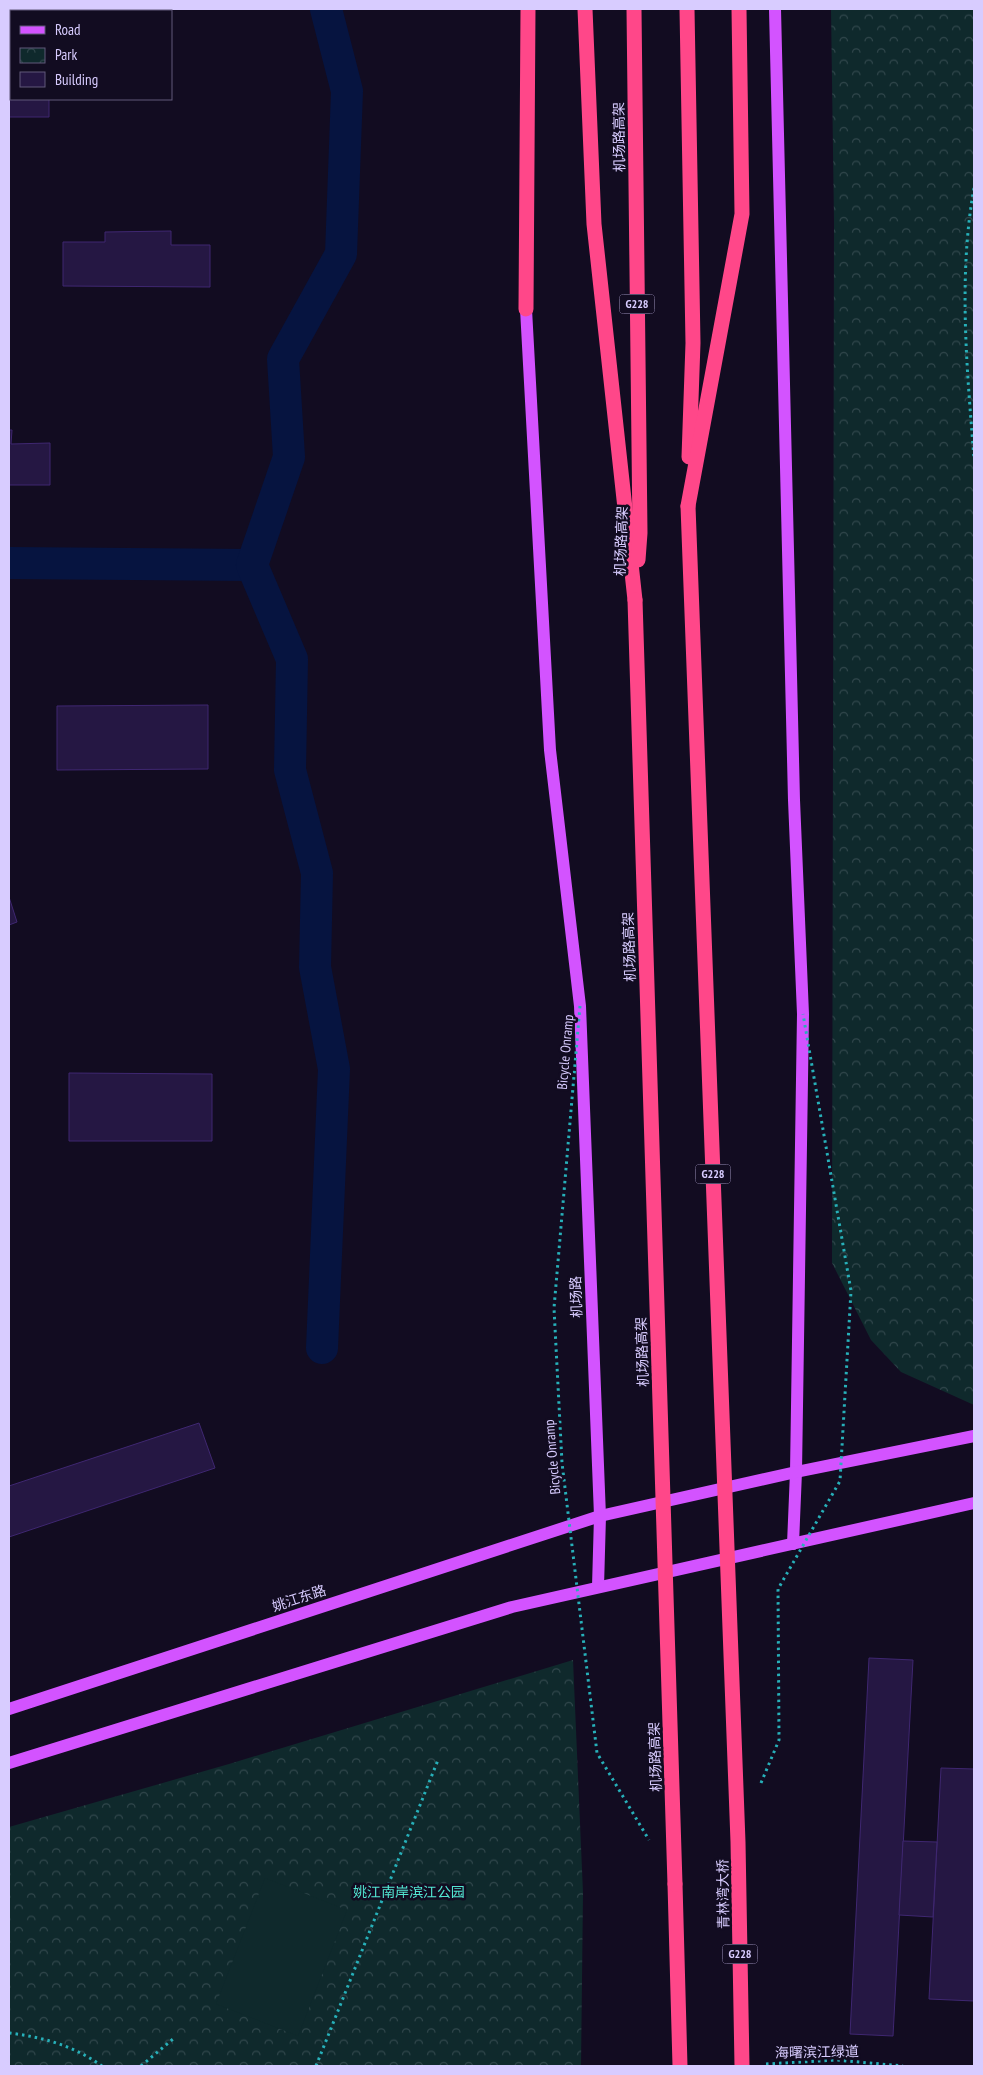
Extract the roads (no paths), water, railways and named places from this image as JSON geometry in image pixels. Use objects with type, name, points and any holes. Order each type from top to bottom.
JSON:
[{"type":"highway","points":[[526,309],[528,9]]},
{"type":"highway","points":[[585,9],[594,224],[635,600]]},
{"type":"highway","name":"机场路高架","points":[[634,9],[640,533],[635,600],[680,2066]]},
{"type":"highway","name":"G228","points":[[688,9],[693,343],[688,506]]},
{"type":"highway","points":[[688,506],[742,214],[739,9]]},
{"type":"highway","name":"青林湾大桥","points":[[688,506],[738,1842],[742,2066]]},
{"type":"main road","points":[[775,9],[794,800],[803,1014],[796,1472],[793,1544]]},
{"type":"main road","name":"机场路","points":[[526,309],[550,750],[580,1006],[600,1516],[598,1587]]},
{"type":"main road","name":"姚江东路","points":[[9,1709],[600,1516],[796,1472],[974,1436]]},
{"type":"main road","points":[[9,1763],[512,1607],[974,1503]]},
{"type":"waterway","points":[[322,1348],[334,1069],[315,967],[317,873],[290,770],[292,659],[252,565],[289,457],[283,359],[341,254],[347,91],[326,9]]},
{"type":"waterway","points":[[9,563],[252,565]]},
{"type":"park label","name":"姚江南岸滨江公园","points":[[409,1892]]}]
